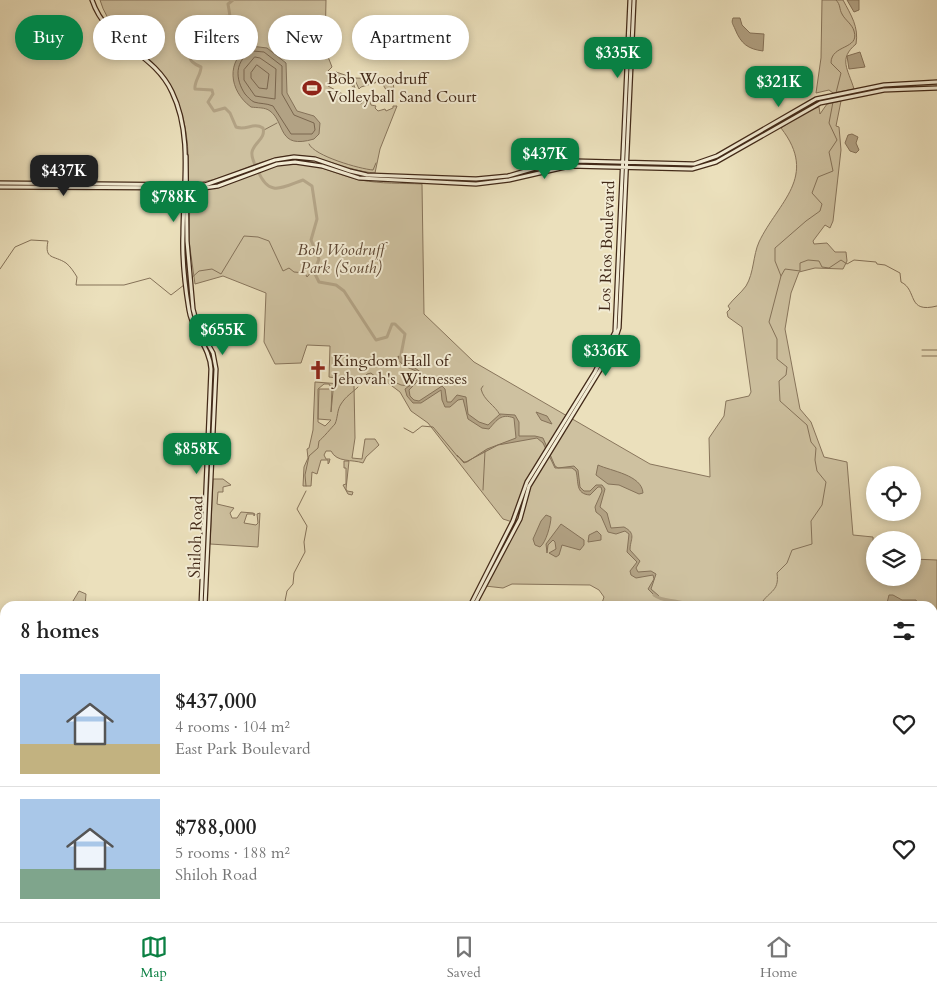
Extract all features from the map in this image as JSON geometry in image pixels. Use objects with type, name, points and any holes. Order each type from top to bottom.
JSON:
[{"type":"main road","name":"Shiloh Road","points":[[92,0],[98,15],[107,29],[141,55],[166,81],[179,110],[184,145],[186,187],[182,234],[188,276],[191,322],[207,350],[211,369],[201,601]]},
{"type":"main road","name":"Los Rios Boulevard","points":[[623,197],[627,165],[626,131],[630,0]]},
{"type":"main road","name":"Los Rios Boulevard","points":[[472,601],[478,586],[513,521],[523,491],[595,372],[615,332],[623,197],[623,165],[634,0]]},
{"type":"main road","points":[[663,166],[709,160],[806,104],[825,97],[884,85],[937,82]]},
{"type":"main road","points":[[0,187],[218,186],[264,164],[286,158],[304,157],[367,175],[476,179],[508,176],[549,164],[663,166],[692,169],[712,164],[806,110],[824,102],[884,90],[937,88]]},
{"type":"main road","points":[[249,172],[286,162],[304,162],[359,178],[476,184],[504,181],[576,163]]},
{"type":"main road","points":[[0,183],[186,187]]},
{"type":"main road","name":"Shiloh Road","points":[[189,288],[196,320],[210,346],[216,369],[205,601]]},
{"type":"main road","name":"Los Rios Boulevard","points":[[477,601],[520,519],[526,493],[534,473]]},
{"type":"green space","points":[[100,0],[326,0],[326,15],[268,15],[268,60],[329,60],[332,67],[328,71],[328,86],[361,104],[366,99],[370,101],[371,105],[376,106],[375,108],[378,111],[385,109],[386,111],[393,108],[393,106],[397,106],[380,149],[375,173],[364,172],[310,157],[288,156],[275,158],[227,176],[188,183],[188,147],[182,113],[168,83],[149,60],[165,60],[165,15],[106,15]]},
{"type":"green space","points":[[822,0],[843,0],[854,21],[857,38],[856,44],[847,55],[846,65],[854,89],[833,93],[829,90],[816,93],[821,58]]},
{"type":"green space","points":[[336,72],[351,77],[355,88],[336,75],[334,77],[333,75]]},
{"type":"green space","points":[[354,78],[393,79],[394,92],[389,95],[381,81],[359,89]]},
{"type":"green space","name":"Bob Woodruff Park (South)","points":[[841,101],[836,126],[839,127],[841,150],[833,221],[830,228],[825,225],[813,241],[814,244],[827,243],[835,252],[846,252],[847,261],[843,269],[815,268],[799,272],[791,293],[785,329],[800,409],[811,422],[824,457],[847,462],[853,535],[866,536],[866,586],[921,586],[921,559],[937,560],[937,601],[603,601],[604,597],[599,590],[590,585],[512,584],[503,588],[485,586],[519,524],[503,519],[428,423],[411,411],[400,392],[384,380],[359,381],[329,377],[330,346],[307,345],[301,363],[275,364],[264,342],[266,293],[223,276],[195,284],[189,241],[190,191],[227,184],[262,170],[296,163],[315,166],[361,180],[422,184],[424,314],[474,362],[650,464],[710,477],[709,438],[724,416],[726,401],[749,396],[751,392],[742,327],[728,317],[727,312],[730,309],[728,306],[746,286],[751,275],[759,242],[784,201],[796,175],[796,161],[792,145],[781,128],[807,111],[819,107],[820,114],[827,104]]},
{"type":"green space","points":[[315,382],[354,385],[355,438],[352,458],[362,459],[365,439],[375,439],[379,445],[366,457],[363,463],[341,459],[331,451],[326,451],[324,455],[326,459],[330,459],[329,463],[328,460],[321,460],[317,474],[312,472],[311,486],[303,486],[304,467],[308,458],[307,449],[309,448],[313,430]],"holes":[[[324,384],[329,384],[332,389],[319,389],[318,419],[318,389]],[[318,419],[331,420],[325,426],[318,422]]]},
{"type":"green space","points":[[344,461],[349,461],[346,489],[353,492],[352,495],[348,494],[343,485],[346,484]]},
{"type":"green space","points":[[213,479],[223,479],[231,485],[223,487],[223,492],[218,492],[217,504],[234,508],[230,513],[232,518],[237,518],[241,512],[253,513],[255,514],[254,516],[254,514],[247,514],[244,523],[256,525],[258,523],[257,514],[260,513],[258,547],[210,544]]},
{"type":"green space","points":[[79,591],[86,594],[85,601],[73,601]]},
{"type":"water","points":[[847,0],[859,0],[859,10],[854,12]]},
{"type":"water","points":[[733,18],[740,18],[742,25],[750,33],[764,34],[763,51],[753,49],[743,42],[732,24]]},
{"type":"water","points":[[258,47],[267,48],[268,60],[282,60],[286,63],[287,93],[297,111],[314,116],[320,123],[319,134],[314,139],[302,141],[294,141],[288,138],[270,111],[251,107],[238,93],[234,84],[234,67],[237,60],[258,60]]},
{"type":"water","points":[[860,52],[865,67],[849,69],[847,56]]},
{"type":"water","points":[[852,134],[858,137],[856,143],[859,150],[856,153],[850,151],[845,143],[848,135]]},
{"type":"water","points":[[398,356],[422,373],[421,378],[409,390],[410,396],[414,400],[419,401],[442,386],[445,389],[447,402],[451,402],[457,395],[466,397],[468,414],[479,422],[488,425],[500,414],[515,415],[519,422],[519,436],[543,438],[555,466],[558,468],[555,468],[543,443],[537,438],[498,445],[472,459],[487,449],[516,438],[514,418],[502,417],[489,429],[482,428],[468,419],[463,399],[458,400],[450,407],[445,407],[441,390],[421,403],[413,403],[407,396],[405,389],[417,380],[420,374],[404,366]]},
{"type":"water","points":[[536,412],[547,416],[552,424],[541,420]]},
{"type":"water","points":[[598,465],[632,478],[641,487],[643,493],[639,494],[619,485],[608,484],[596,475]]},
{"type":"water","points":[[574,466],[578,470],[580,487],[584,491],[590,491],[596,485],[602,485],[605,489],[600,507],[607,513],[611,528],[624,527],[632,534],[630,550],[640,561],[636,568],[638,572],[651,571],[656,574],[651,589],[659,596],[657,598],[648,589],[654,579],[653,575],[636,578],[631,575],[630,571],[637,562],[627,552],[629,534],[625,531],[616,534],[608,532],[601,516],[596,512],[595,507],[602,491],[601,487],[598,487],[590,495],[585,494],[578,487],[576,471],[572,468],[558,468]]},
{"type":"water","points":[[546,515],[551,517],[550,524],[546,538],[540,547],[535,545],[533,539],[541,521]]},
{"type":"water","points":[[561,524],[584,540],[584,545],[580,550],[562,545],[559,555],[556,557],[549,553],[556,549],[555,542],[553,540],[548,545],[547,553],[546,544]]},
{"type":"water","points":[[597,531],[601,535],[601,540],[588,542],[589,535]]},
{"type":"water","points":[[889,595],[893,595],[902,600],[916,601],[888,601]]},
{"type":"waterway","points":[[233,0],[228,4],[230,16],[220,17],[194,33],[194,48],[189,53],[189,56],[192,62],[201,67],[195,89],[212,90],[213,94],[208,102],[214,111],[225,108],[230,113],[236,127],[259,126],[263,128],[263,135],[253,149],[252,154],[262,179],[267,184],[271,187],[282,188],[303,180],[312,186],[317,219],[311,240],[319,259],[314,272],[319,282],[336,285],[344,291],[376,340],[387,337],[392,324],[395,324],[405,334],[400,360]]},
{"type":"waterway","points":[[836,0],[842,14],[853,29],[855,37],[853,41],[832,57],[831,63],[841,73],[836,93]]},
{"type":"waterway","points":[[763,601],[775,588],[777,573],[787,563],[792,550],[812,544],[811,521],[822,505],[826,482],[817,471],[815,460],[816,448],[811,442],[807,425],[780,401],[779,381],[786,375],[787,367],[777,359],[777,339],[769,322],[781,276],[775,261],[775,248],[820,211],[822,204],[812,193],[818,177],[833,171],[829,152],[837,140],[829,123],[833,102]]},
{"type":"waterway","points":[[264,130],[277,123]]},
{"type":"waterway","points":[[309,144],[319,153],[358,167],[373,170],[376,163]]},
{"type":"waterway","points":[[187,282],[199,271],[212,269],[221,274],[244,236],[258,237],[269,241],[283,271],[289,268],[294,272],[305,273],[307,277],[312,271],[314,272]]},
{"type":"waterway","points":[[0,269],[15,247],[31,240],[48,241],[47,251],[51,256],[69,266],[77,277],[76,285],[124,285],[150,278],[171,295],[184,285]]},
{"type":"waterway","points":[[781,276],[785,269],[800,271],[800,263],[808,260],[819,261],[822,267],[829,268],[841,260],[847,264],[854,260],[876,262],[900,273],[901,282],[909,290],[916,304],[927,308],[937,306]]},
{"type":"waterway","points":[[922,350],[937,350]]},
{"type":"waterway","points":[[922,356],[937,356]]},
{"type":"waterway","points":[[361,382],[367,374],[371,373],[377,378],[382,376],[401,385],[409,386]]},
{"type":"waterway","points":[[483,386],[481,389],[482,393],[500,415]]},
{"type":"waterway","points":[[306,486],[305,475],[309,456],[318,448],[319,441],[335,424],[343,401],[358,387]]},
{"type":"waterway","points":[[404,428],[413,433],[422,426],[433,427],[458,457]]},
{"type":"waterway","points":[[483,490],[485,451]]},
{"type":"waterway","points":[[285,601],[287,591],[293,584],[294,573],[305,552],[304,542],[307,526],[297,509],[306,491]]},
{"type":"waterway","points":[[654,595],[661,599],[676,601]]},
{"type":"place","name":"Bob Woodruff Volleyball Sand Court","points":[[312,88]]},
{"type":"place","name":"Kingdom Hall of Jehovah's Witnesses","points":[[318,370]]}]
